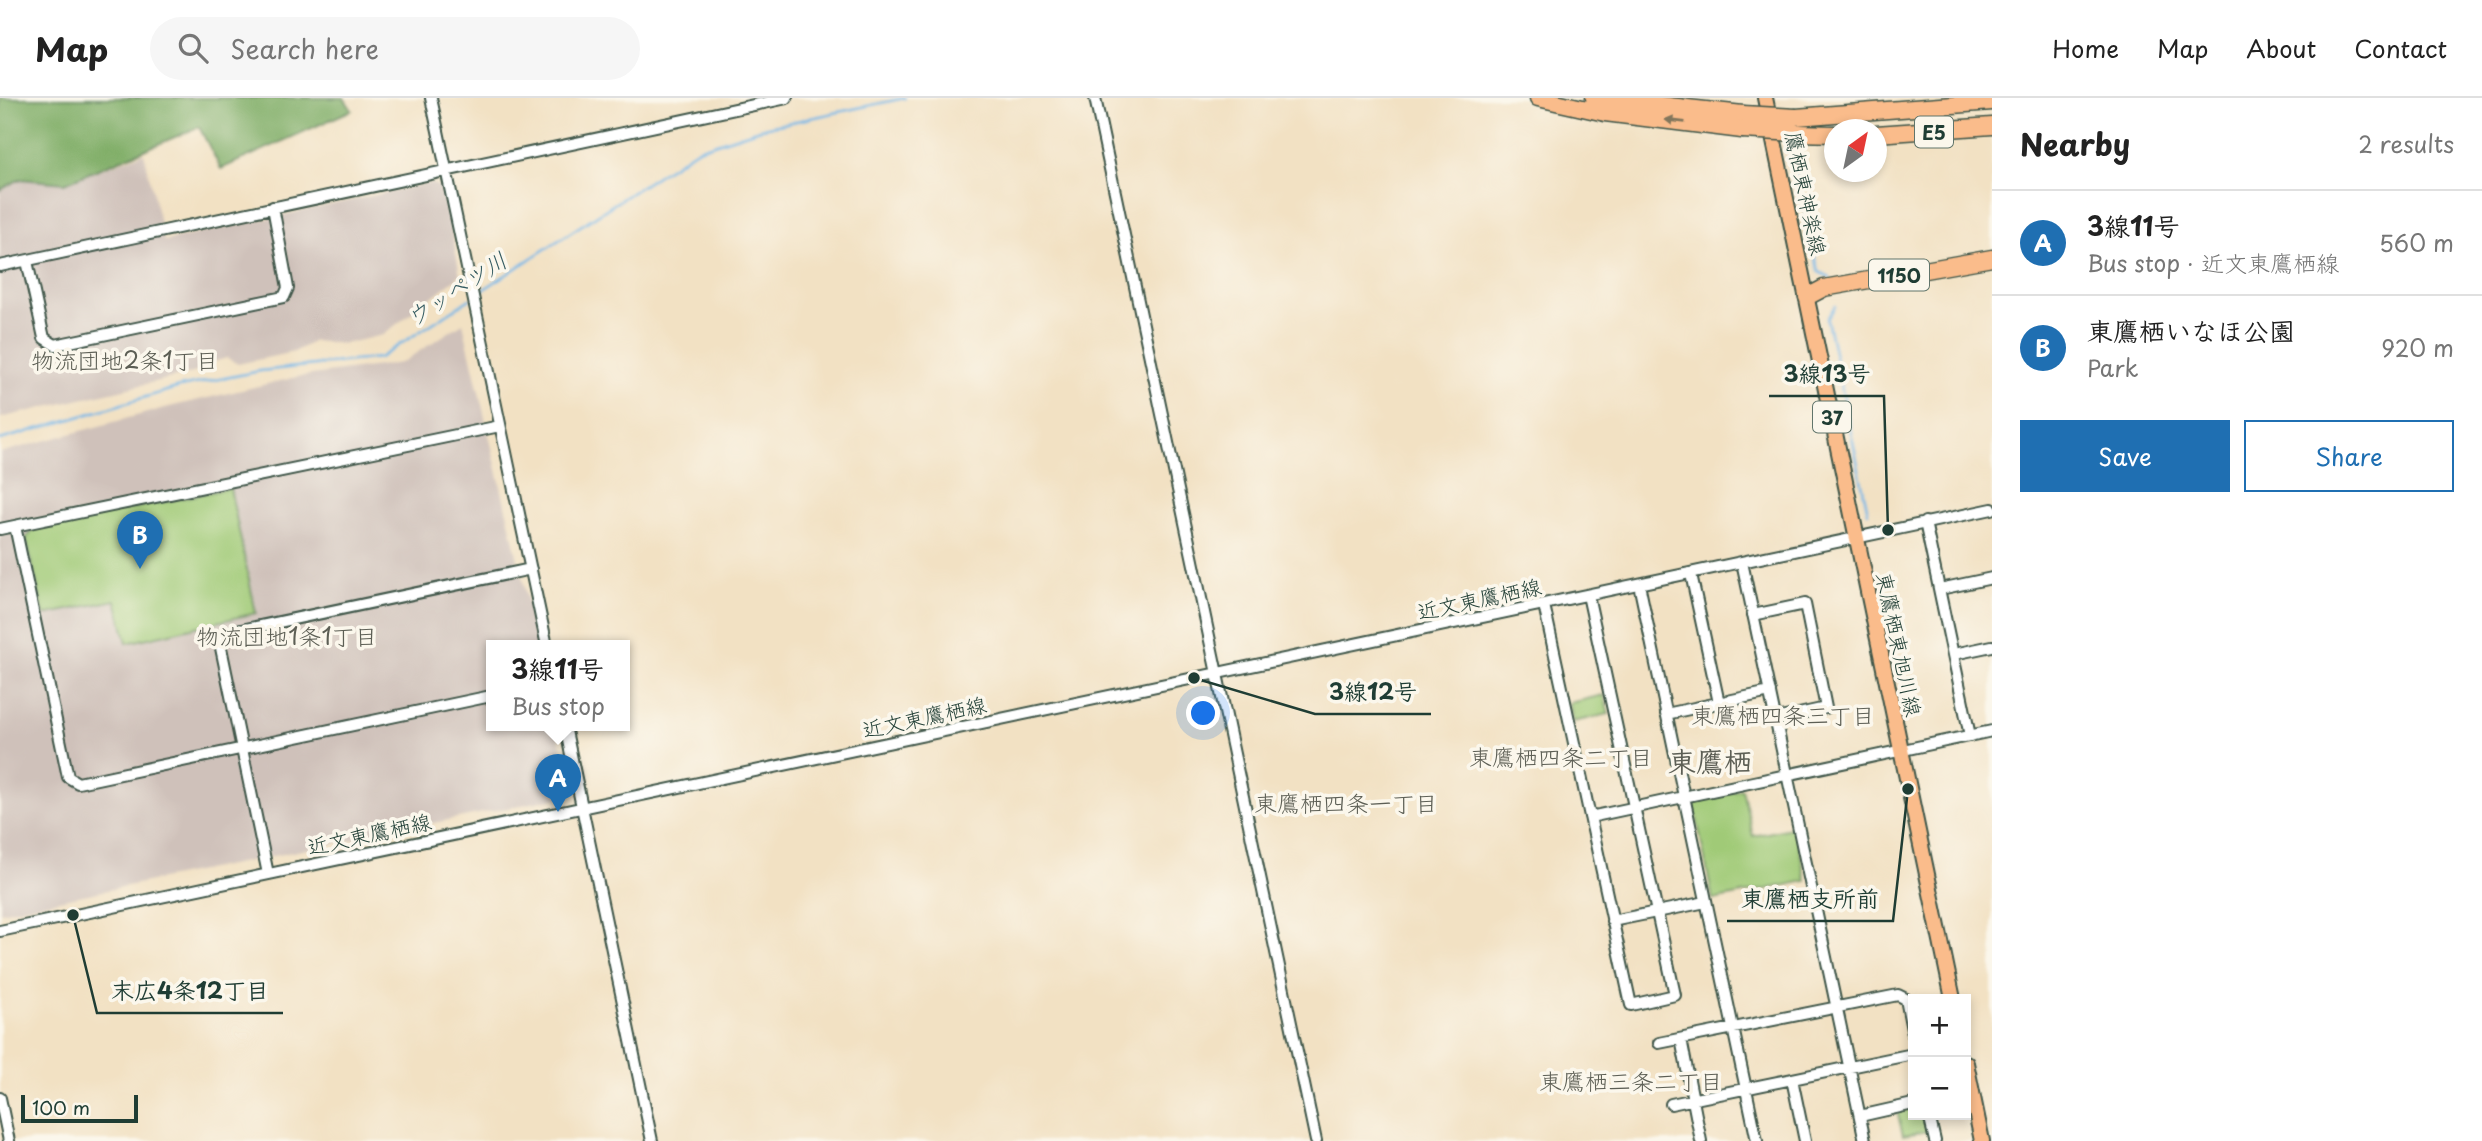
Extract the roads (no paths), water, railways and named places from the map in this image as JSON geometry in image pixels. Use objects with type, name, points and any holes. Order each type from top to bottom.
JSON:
[{"type":"highway","name":"E5","points":[[1538,98],[1605,113],[1797,125],[1992,111]]},
{"type":"highway","name":"E5","points":[[1594,98],[1743,122]]},
{"type":"highway","points":[[1797,125],[1992,103]]},
{"type":"highway","name":"E5","points":[[1797,125],[1824,131]]},
{"type":"highway","name":"E5","points":[[1887,133],[1992,126]]},
{"type":"highway","name":"1150","points":[[1807,297],[1824,288],[1992,258]]},
{"type":"highway","name":"1150","points":[[1807,297],[1826,298],[1992,267]]},
{"type":"main road","name":"鷹栖東神楽線","points":[[1765,98],[1807,297]]},
{"type":"main road","name":"東鷹栖東旭川線","points":[[1807,297],[1951,994]]},
{"type":"main road","points":[[1971,1087],[1982,1141]]},
{"type":"street","points":[[431,98],[546,640]]},
{"type":"street","points":[[0,266],[787,98]]},
{"type":"street","points":[[1095,98],[1316,1141]]},
{"type":"street","points":[[27,261],[44,338],[55,345],[284,297],[288,288],[273,207]]},
{"type":"street","points":[[0,530],[500,426]]},
{"type":"street","name":"近文東鷹栖線","points":[[0,931],[1992,509]]},
{"type":"street","points":[[1925,522],[1970,736]]},
{"type":"street","points":[[15,526],[68,777],[78,783],[486,697]]},
{"type":"street","points":[[1742,562],[1865,1141]]},
{"type":"street","points":[[268,874],[240,750],[220,643],[227,633],[531,569]]},
{"type":"street","points":[[1691,574],[1719,703]]},
{"type":"street","points":[[1940,589],[1992,578]]},
{"type":"street","points":[[1639,584],[1757,1141]]},
{"type":"street","points":[[1544,604],[1631,1005],[1675,995],[1588,595]]},
{"type":"street","points":[[1753,615],[1805,604],[1826,708],[1776,719]]},
{"type":"street","points":[[1954,654],[1992,646]]},
{"type":"street","points":[[1666,714],[1770,692]]},
{"type":"street","points":[[566,731],[652,1141]]},
{"type":"street","points":[[1590,817],[1992,732]]},
{"type":"street","points":[[1612,921],[1706,902]]},
{"type":"street","points":[[1658,1043],[1898,995],[1906,999],[1908,1009]]},
{"type":"street","points":[[1681,1039],[1701,1141]]},
{"type":"street","points":[[1671,1104],[1908,1055]]},
{"type":"street","points":[[1792,1080],[1805,1141]]},
{"type":"street","points":[[0,1098],[9,1141]]},
{"type":"street","points":[[1860,1116],[1908,1105]]},
{"type":"street","points":[[1930,1120],[1935,1141]]},
{"type":"waterway","name":"ウッペツ川","points":[[475,295],[698,149],[763,128],[905,98]]},
{"type":"waterway","name":"ウッペツ川","points":[[1795,169],[1819,272],[1830,277]]},
{"type":"waterway","name":"ウッペツ川","points":[[0,440],[180,387],[260,371],[379,358],[470,299]]},
{"type":"waterway","name":"ウッペツ川","points":[[1835,306],[1827,319],[1868,512]]},
{"type":"place","name":"3線13号","points":[[1888,530]]},
{"type":"place","name":"東鷹栖いなほ公園","points":[[140,569]]},
{"type":"place","name":"3線12号","points":[[1194,678]]},
{"type":"place","name":"東鷹栖支所前","points":[[1908,789]]},
{"type":"place","name":"3線11号","points":[[558,812]]},
{"type":"place","name":"末広4条12丁目","points":[[73,915]]},
{"type":"district","name":"物流団地2条1丁目","points":[[125,359]]},
{"type":"district","name":"物流団地1条1丁目","points":[[287,635]]},
{"type":"district","name":"東鷹栖四条三丁目","points":[[1783,714]]},
{"type":"district","name":"東鷹栖四条二丁目","points":[[1561,756]]},
{"type":"district","name":"東鷹栖","points":[[1710,760]]},
{"type":"district","name":"東鷹栖四条一丁目","points":[[1346,802]]},
{"type":"district","name":"東鷹栖三条二丁目","points":[[1631,1080]]}]
